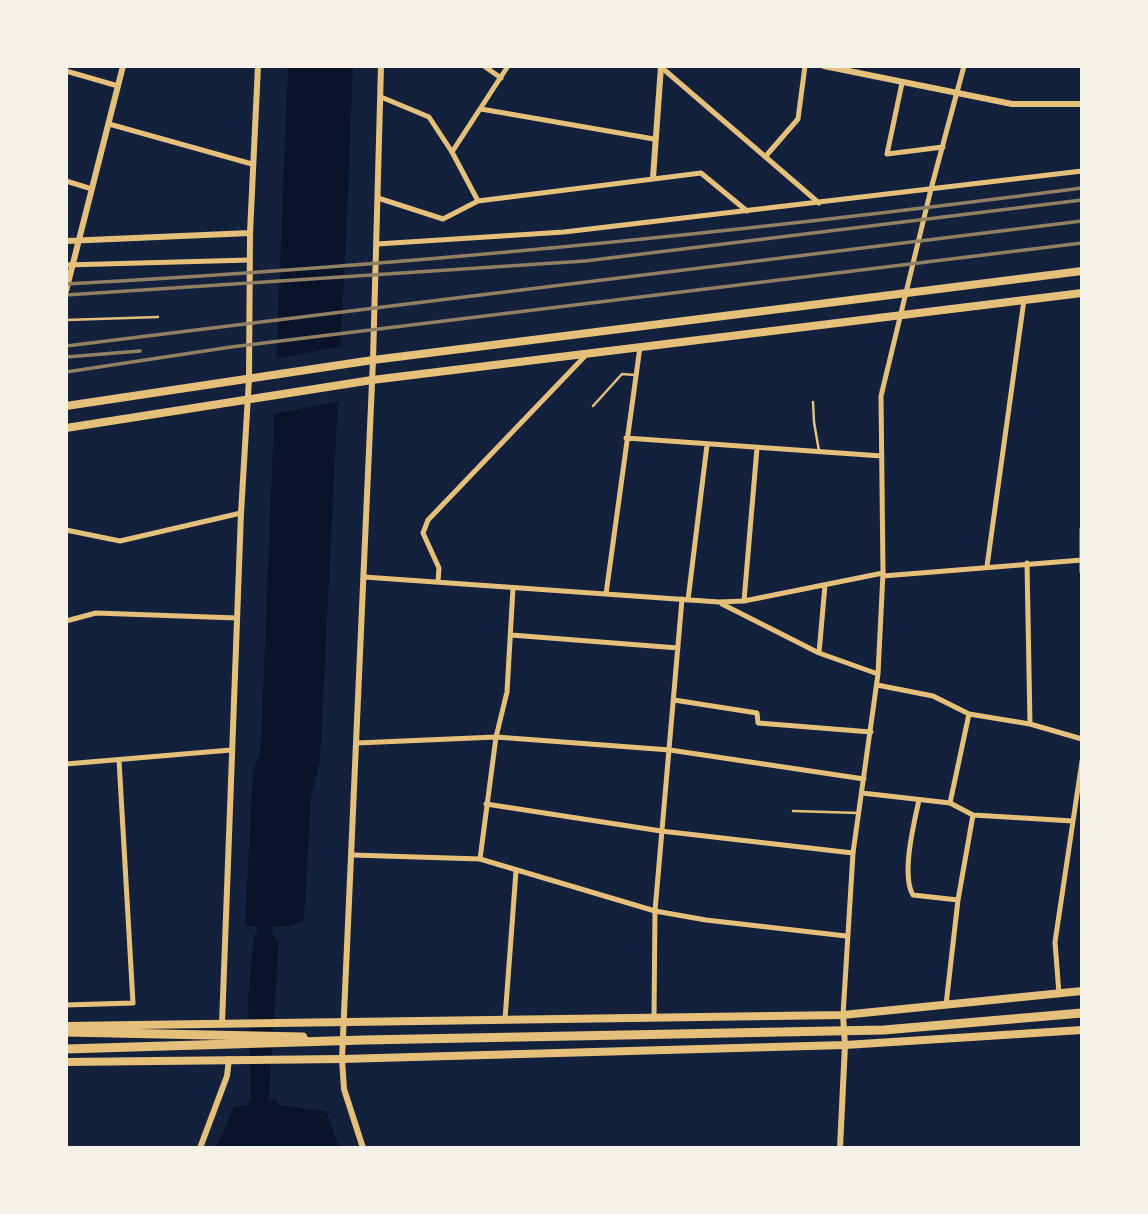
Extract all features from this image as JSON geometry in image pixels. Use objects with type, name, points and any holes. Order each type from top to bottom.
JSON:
[{"type":"highway","points":[[66,1049],[884,1030],[1082,1013]]},
{"type":"highway","points":[[66,1032],[266,1035],[364,1041]]},
{"type":"main road","points":[[66,406],[373,360],[1082,271]]},
{"type":"main road","points":[[66,428],[372,380],[1082,293]]},
{"type":"main road","points":[[66,1026],[843,1015],[1082,991]]},
{"type":"main road","points":[[66,1062],[342,1059],[845,1045],[1082,1030]]},
{"type":"street","points":[[66,291],[70,265],[79,241],[123,66]]},
{"type":"street","points":[[222,1024],[231,750],[249,379],[250,233],[258,66]]},
{"type":"street","points":[[363,1147],[344,1089],[342,1059],[373,360],[381,66]]},
{"type":"street","points":[[484,66],[501,78]]},
{"type":"street","points":[[452,152],[508,66]]},
{"type":"street","points":[[765,157],[798,119],[804,66]]},
{"type":"street","points":[[840,1147],[846,936],[853,853],[878,674],[883,575],[881,396],[964,66]]},
{"type":"street","points":[[661,67],[819,203]]},
{"type":"street","points":[[653,178],[661,67]]},
{"type":"street","points":[[826,67],[1031,106],[1082,104]]},
{"type":"street","points":[[66,71],[118,86]]},
{"type":"street","points":[[902,83],[887,154],[943,147]]},
{"type":"street","points":[[381,97],[429,117],[452,152],[478,201]]},
{"type":"street","points":[[481,109],[654,139]]},
{"type":"street","points":[[109,124],[252,164]]},
{"type":"street","points":[[377,244],[564,232],[1082,171]]},
{"type":"street","points":[[378,198],[443,219],[478,201],[701,173],[747,211]]},
{"type":"street","points":[[66,181],[92,189]]},
{"type":"street","points":[[66,241],[250,233]]},
{"type":"street","points":[[70,265],[250,260]]},
{"type":"street","points":[[987,566],[1024,300]]},
{"type":"street","points":[[606,594],[640,347]]},
{"type":"street","points":[[438,582],[439,568],[424,533],[428,520],[586,354]]},
{"type":"street","points":[[626,438],[882,456]]},
{"type":"street","points":[[654,1018],[655,911],[661,831],[678,648],[707,444]]},
{"type":"street","points":[[744,601],[757,448]]},
{"type":"street","points":[[66,530],[120,541],[241,513]]},
{"type":"street","points":[[1082,529],[1082,572]]},
{"type":"street","points":[[364,577],[719,602],[744,601],[883,575],[1081,560]]},
{"type":"street","points":[[1027,564],[1030,724]]},
{"type":"street","points":[[819,653],[825,585]]},
{"type":"street","points":[[480,859],[496,737],[507,692],[513,587]]},
{"type":"street","points":[[719,602],[819,653],[878,674]]},
{"type":"street","points":[[66,621],[96,613],[237,618]]},
{"type":"street","points":[[510,635],[678,648]]},
{"type":"street","points":[[877,685],[933,696],[969,714],[1030,724],[1082,739]]},
{"type":"street","points":[[674,700],[757,713],[758,723],[871,732]]},
{"type":"street","points":[[950,803],[969,714]]},
{"type":"street","points":[[357,743],[496,737],[670,750],[864,779]]},
{"type":"street","points":[[66,764],[231,750]]},
{"type":"street","points":[[66,1005],[133,1003],[119,760]]},
{"type":"street","points":[[1059,994],[1055,942],[1082,761]]},
{"type":"street","points":[[862,793],[950,803],[973,815],[1073,821]]},
{"type":"street","points":[[919,800],[911,842],[908,887],[913,895],[958,900]]},
{"type":"street","points":[[486,804],[661,831],[853,853]]},
{"type":"street","points":[[946,1005],[958,900],[973,815]]},
{"type":"street","points":[[1072,835],[1082,837]]},
{"type":"street","points":[[353,855],[480,859],[655,911],[706,920],[846,936]]},
{"type":"street","points":[[505,1019],[516,871]]},
{"type":"street","points":[[200,1147],[227,1076],[229,1059]]},
{"type":"lane","points":[[66,320],[158,317]]},
{"type":"lane","points":[[593,406],[622,374],[635,375]]},
{"type":"lane","points":[[813,402],[819,452]]},
{"type":"lane","points":[[793,811],[859,813]]},
{"type":"water","points":[[288,67],[353,67],[320,762],[311,796],[304,920],[289,927],[273,926],[272,935],[279,939],[269,1099],[277,1099],[278,1105],[326,1111],[339,1147],[216,1148],[234,1106],[247,1106],[251,1097],[248,998],[257,927],[245,925],[253,771],[260,753],[262,720]]},
{"type":"pier","points":[[344,346],[342,401],[272,414],[274,359]]},
{"type":"railway","points":[[66,284],[321,268],[575,246],[1082,188]]},
{"type":"railway","points":[[66,295],[585,261],[1082,200]]},
{"type":"railway","points":[[66,346],[1082,221]]},
{"type":"railway","points":[[66,372],[231,347],[1082,243]]},
{"type":"railway","points":[[66,357],[140,351]]}]
